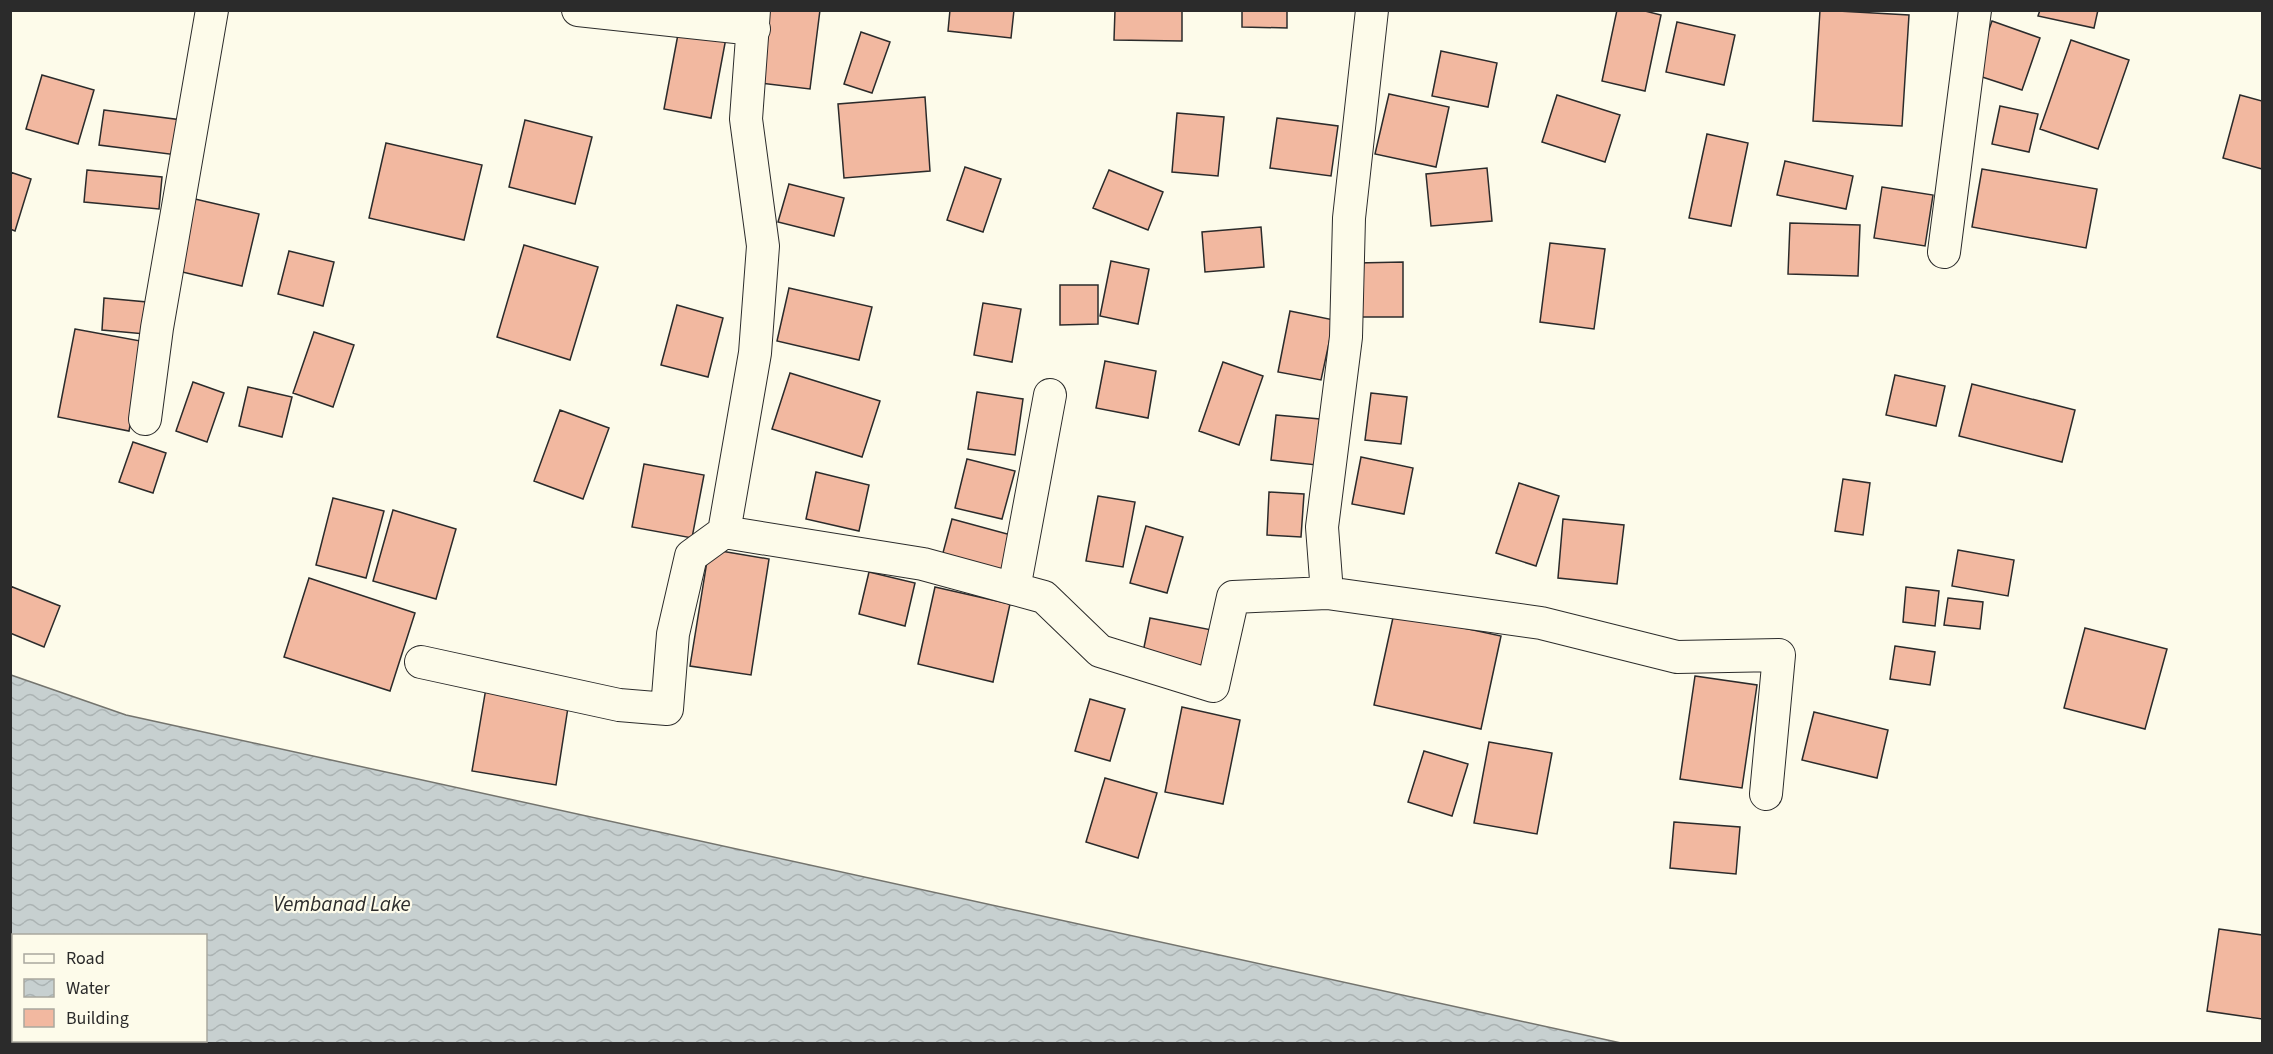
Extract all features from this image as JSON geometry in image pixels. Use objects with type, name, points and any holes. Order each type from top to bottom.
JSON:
[{"type":"street","points":[[145,419],[157,328],[212,10]]},
{"type":"street","points":[[421,662],[619,705],[667,709],[673,634],[691,556],[724,532],[755,353],[763,246],[746,118],[754,20],[578,10]]},
{"type":"street","points":[[1327,593],[1322,527],[1346,337],[1349,218],[1372,10]]},
{"type":"street","points":[[1944,252],[1975,10]]},
{"type":"street","points":[[1014,589],[1050,395]]},
{"type":"street","points":[[724,532],[923,564],[1044,597],[1100,651],[1214,686],[1233,597],[1327,593],[1541,623],[1677,657],[1779,656],[1766,794]]},
{"type":"water","name":"Vembanad Lake","points":[[11,675],[126,715],[1621,1043],[11,1043]]},
{"type":"building","points":[[769,10],[820,10],[810,89],[760,83]]},
{"type":"building","points":[[950,10],[1014,10],[1011,38],[948,31]]},
{"type":"building","points":[[1115,10],[1182,10],[1182,41],[1114,40]]},
{"type":"building","points":[[1242,10],[1287,10],[1287,28],[1242,27]]},
{"type":"building","points":[[1617,10],[1641,10],[1661,15],[1645,91],[1602,81]]},
{"type":"building","points":[[1820,10],[1909,15],[1902,126],[1813,121]]},
{"type":"building","points":[[2040,10],[2098,10],[2094,28],[2038,16]]},
{"type":"building","points":[[1992,21],[2040,38],[2022,90],[1973,74]]},
{"type":"building","points":[[1677,22],[1735,35],[1724,85],[1666,72]]},
{"type":"building","points":[[679,29],[726,38],[711,118],[664,109]]},
{"type":"building","points":[[861,32],[890,42],[872,93],[844,84]]},
{"type":"building","points":[[2071,40],[2129,60],[2098,149],[2040,129]]},
{"type":"building","points":[[1441,51],[1497,63],[1488,107],[1432,96]]},
{"type":"building","points":[[42,75],[94,90],[78,144],[26,129]]},
{"type":"building","points":[[1389,94],[1449,107],[1436,167],[1375,154]]},
{"type":"building","points":[[1557,95],[1620,115],[1605,162],[1542,142]]},
{"type":"building","points":[[2240,95],[2262,101],[2262,169],[2223,158]]},
{"type":"building","points":[[925,97],[930,171],[844,178],[838,104]]},
{"type":"building","points":[[2000,106],[2038,114],[2029,152],[1992,144]]},
{"type":"building","points":[[104,110],[182,120],[177,155],[99,145]]},
{"type":"building","points":[[1177,113],[1224,117],[1218,176],[1172,172]]},
{"type":"building","points":[[1277,118],[1338,126],[1331,176],[1270,168]]},
{"type":"building","points":[[525,120],[592,137],[575,204],[509,187]]},
{"type":"building","points":[[1707,134],[1748,143],[1731,226],[1689,218]]},
{"type":"building","points":[[386,143],[482,165],[464,240],[369,218]]},
{"type":"building","points":[[1785,161],[1853,176],[1846,209],[1777,195]]},
{"type":"building","points":[[965,167],[1001,179],[983,232],[947,220]]},
{"type":"building","points":[[1487,168],[1492,221],[1431,226],[1426,174]]},
{"type":"building","points":[[1982,169],[2097,189],[2086,248],[1972,227]]},
{"type":"building","points":[[87,170],[162,177],[159,209],[84,202]]},
{"type":"building","points":[[1109,170],[1163,192],[1148,230],[1093,208]]},
{"type":"building","points":[[10,172],[31,179],[15,231],[10,229]]},
{"type":"building","points":[[789,184],[844,198],[834,236],[778,222]]},
{"type":"building","points":[[1882,187],[1933,195],[1925,246],[1874,238]]},
{"type":"building","points":[[195,199],[259,214],[242,286],[178,271]]},
{"type":"building","points":[[1790,223],[1860,225],[1858,276],[1788,274]]},
{"type":"building","points":[[1261,227],[1264,267],[1205,272],[1202,232]]},
{"type":"building","points":[[1550,243],[1605,249],[1594,329],[1540,322]]},
{"type":"building","points":[[524,245],[598,267],[570,360],[497,337]]},
{"type":"building","points":[[289,251],[334,262],[323,306],[278,294]]},
{"type":"building","points":[[1111,261],[1149,269],[1138,324],[1100,316]]},
{"type":"building","points":[[1403,262],[1403,317],[1357,317],[1357,263]]},
{"type":"building","points":[[1060,285],[1098,285],[1098,324],[1060,325]]},
{"type":"building","points":[[789,288],[872,307],[859,360],[777,341]]},
{"type":"building","points":[[104,298],[147,302],[145,334],[102,330]]},
{"type":"building","points":[[983,303],[1021,309],[1012,362],[974,355]]},
{"type":"building","points":[[677,305],[723,318],[708,377],[661,365]]},
{"type":"building","points":[[1290,311],[1334,320],[1321,380],[1278,372]]},
{"type":"building","points":[[75,329],[146,342],[129,431],[58,417]]},
{"type":"building","points":[[314,332],[354,345],[333,407],[293,393]]},
{"type":"building","points":[[1105,361],[1156,371],[1148,418],[1096,408]]},
{"type":"building","points":[[1223,362],[1263,376],[1239,445],[1199,431]]},
{"type":"building","points":[[790,373],[880,401],[862,457],[772,429]]},
{"type":"building","points":[[1895,375],[1945,386],[1936,426],[1886,415]]},
{"type":"building","points":[[193,382],[224,393],[207,442],[176,431]]},
{"type":"building","points":[[1972,384],[2075,410],[2062,462],[1959,436]]},
{"type":"building","points":[[248,387],[292,397],[282,437],[239,426]]},
{"type":"building","points":[[977,392],[1023,399],[1015,455],[968,449]]},
{"type":"building","points":[[1371,393],[1407,397],[1401,444],[1365,440]]},
{"type":"building","points":[[560,410],[609,428],[583,499],[534,481]]},
{"type":"building","points":[[1276,415],[1331,420],[1326,466],[1271,460]]},
{"type":"building","points":[[133,442],[166,453],[153,493],[119,482]]},
{"type":"building","points":[[1361,457],[1413,468],[1404,514],[1352,504]]},
{"type":"building","points":[[967,459],[1015,471],[1002,519],[955,508]]},
{"type":"building","points":[[644,464],[704,475],[692,538],[632,527]]},
{"type":"building","points":[[816,472],[869,485],[859,531],[806,519]]},
{"type":"building","points":[[1843,479],[1870,483],[1863,535],[1835,531]]},
{"type":"building","points":[[1519,483],[1559,496],[1536,566],[1496,553]]},
{"type":"building","points":[[1269,492],[1304,494],[1301,537],[1267,535]]},
{"type":"building","points":[[1098,496],[1135,502],[1123,567],[1086,561]]},
{"type":"building","points":[[333,498],[384,511],[366,578],[316,565]]},
{"type":"building","points":[[393,510],[456,529],[436,599],[373,581]]},
{"type":"building","points":[[952,519],[1011,535],[1000,580],[940,564]]},
{"type":"building","points":[[1563,519],[1624,525],[1617,584],[1558,578]]},
{"type":"building","points":[[1146,526],[1183,537],[1167,593],[1130,583]]},
{"type":"building","points":[[709,549],[769,559],[751,675],[690,666]]},
{"type":"building","points":[[1958,550],[2014,560],[2008,596],[1952,586]]},
{"type":"building","points":[[869,572],[915,583],[905,626],[859,614]]},
{"type":"building","points":[[309,578],[415,613],[390,691],[284,657]]},
{"type":"building","points":[[10,586],[60,606],[44,647],[10,633]]},
{"type":"building","points":[[935,587],[1010,604],[993,682],[918,664]]},
{"type":"building","points":[[1906,587],[1939,591],[1935,626],[1903,622]]},
{"type":"building","points":[[1948,598],[1983,602],[1980,629],[1944,625]]},
{"type":"building","points":[[1394,613],[1501,636],[1481,729],[1374,705]]},
{"type":"building","points":[[1150,618],[1212,630],[1204,669],[1142,657]]},
{"type":"building","points":[[2085,628],[2167,649],[2145,729],[2064,708]]},
{"type":"building","points":[[1895,646],[1935,652],[1930,685],[1890,679]]},
{"type":"building","points":[[1695,676],[1757,685],[1742,788],[1680,779]]},
{"type":"building","points":[[486,688],[569,701],[556,785],[472,771]]},
{"type":"building","points":[[1090,699],[1125,709],[1110,761],[1075,751]]},
{"type":"building","points":[[1182,707],[1240,720],[1223,804],[1165,792]]},
{"type":"building","points":[[1814,712],[1888,730],[1877,778],[1802,760]]},
{"type":"building","points":[[1489,742],[1552,753],[1537,834],[1474,823]]},
{"type":"building","points":[[1424,751],[1468,764],[1452,816],[1408,802]]},
{"type":"building","points":[[1105,778],[1157,793],[1138,858],[1086,842]]},
{"type":"building","points":[[1674,822],[1740,827],[1736,874],[1670,868]]},
{"type":"building","points":[[2219,929],[2262,935],[2262,1019],[2207,1011]]}]
